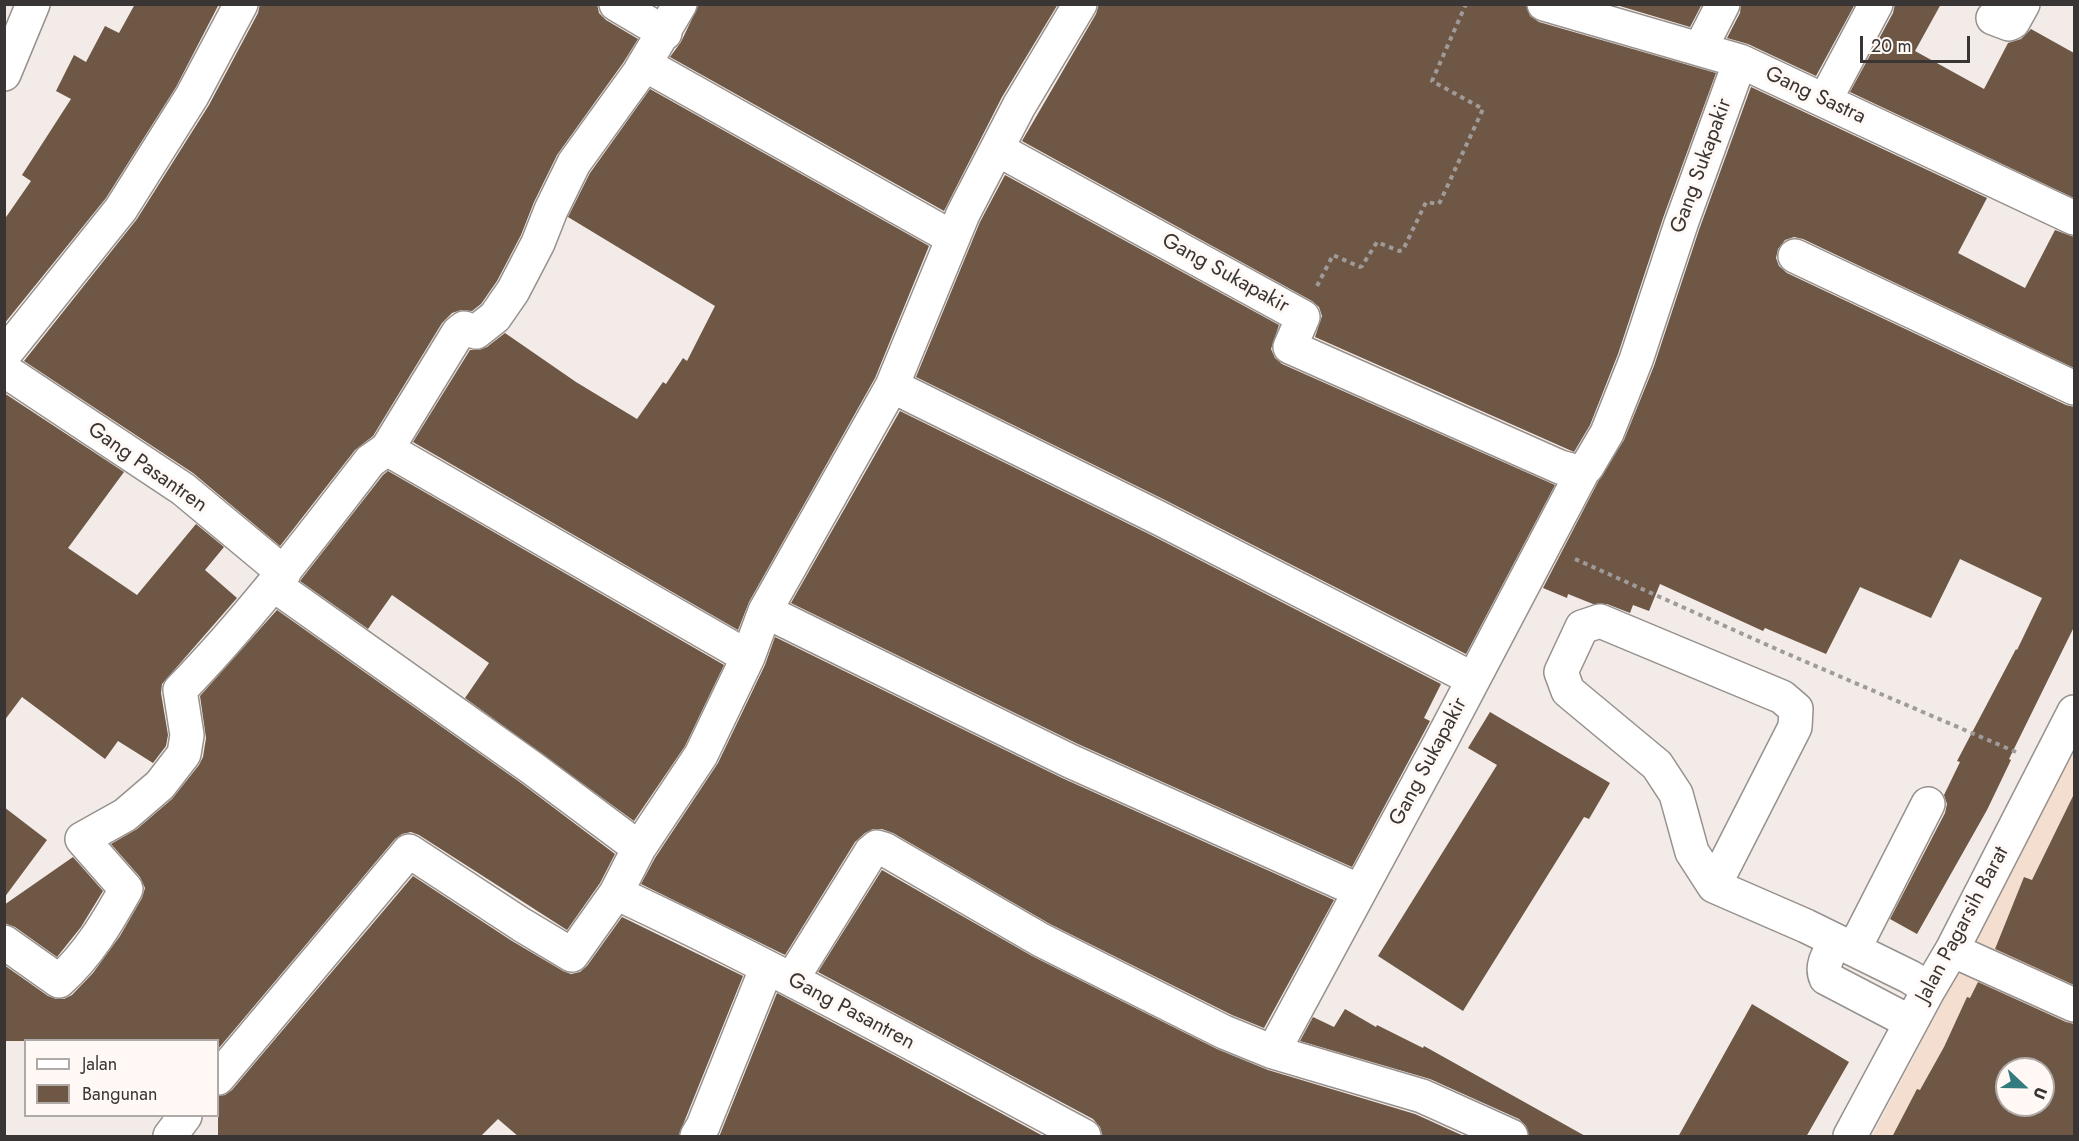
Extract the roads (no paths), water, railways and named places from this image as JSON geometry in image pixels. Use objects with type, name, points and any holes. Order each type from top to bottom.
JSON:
[{"type":"street","points":[[5,71],[33,4]]},
{"type":"street","points":[[4,355],[121,209],[192,96],[241,4]]},
{"type":"street","points":[[616,4],[665,33]]},
{"type":"street","points":[[4,942],[59,981],[79,963],[104,928],[126,889],[82,839],[125,815],[160,785],[184,754],[187,735],[180,690],[279,579],[370,461],[387,448],[458,333],[464,328],[476,332],[495,317],[513,291],[538,243],[550,210],[574,163],[665,33],[680,4]]},
{"type":"street","points":[[219,1077],[409,851],[572,955],[616,893],[639,848],[701,755],[748,657],[765,611],[892,386],[963,214],[1019,106],[1080,4]]},
{"type":"street","name":"Gang Sastra","points":[[1544,4],[1740,61],[2074,218]]},
{"type":"street","points":[[1700,50],[1723,4]]},
{"type":"street","points":[[1825,100],[1876,4]]},
{"type":"street","points":[[1993,18],[2009,24],[2013,22],[2023,4]]},
{"type":"street","name":"Gang Sukapakir","points":[[1273,1052],[1583,471],[1607,433],[1636,360],[1681,224],[1740,61]]},
{"type":"street","points":[[644,64],[953,238]]},
{"type":"street","name":"Gang Sukapakir","points":[[997,148],[1303,317],[1290,347],[1560,467],[1578,472],[1583,471]]},
{"type":"street","points":[[1795,256],[2074,388]]},
{"type":"street","name":"Gang Pasantren","points":[[4,370],[183,489],[279,579],[639,848]]},
{"type":"street","points":[[892,386],[1155,516],[1473,680]]},
{"type":"street","points":[[387,448],[748,657]]},
{"type":"street","points":[[765,611],[1070,761],[1360,891]]},
{"type":"street","points":[[1714,886],[1795,727],[1796,709],[1782,697],[1600,621],[1582,627],[1561,672],[1568,691],[1657,765],[1676,794],[1692,852],[1714,886],[1845,945],[1910,977],[1929,989]]},
{"type":"street","name":"Jalan Pagarsih Barat","points":[[1850,1137],[1952,950],[2074,712]]},
{"type":"street","points":[[1911,1022],[1826,978],[1823,972],[1824,965],[1845,945],[1928,804]]},
{"type":"street","points":[[697,1137],[779,973],[877,847],[1041,940],[1224,1032],[1273,1052],[1422,1096],[1512,1137]]},
{"type":"street","name":"Gang Pasantren","points":[[616,893],[700,932],[779,973],[1084,1137]]},
{"type":"street","points":[[1952,950],[2074,1005]]},
{"type":"street","points":[[170,1137],[184,1117]]}]
